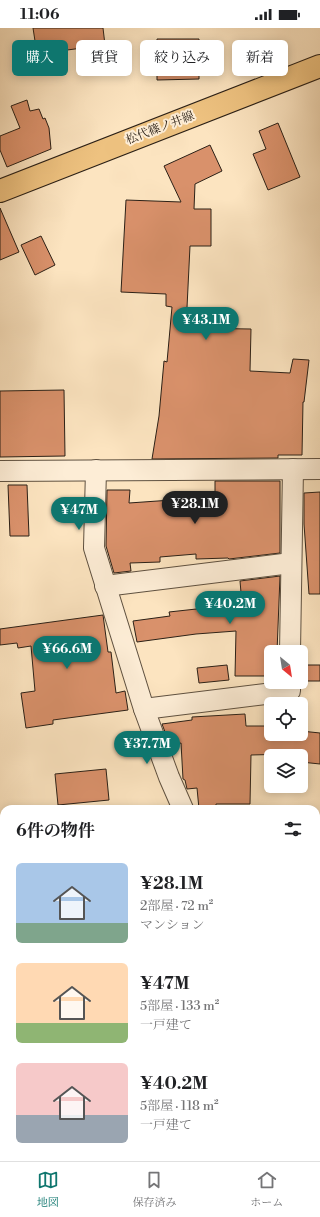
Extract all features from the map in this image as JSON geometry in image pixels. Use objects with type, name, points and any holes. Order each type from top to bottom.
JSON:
[{"type":"main road","name":"松代篠ノ井線","points":[[0,191],[320,66]]},
{"type":"street","points":[[290,645],[293,469]]},
{"type":"street","points":[[0,471],[320,469]]},
{"type":"street","points":[[96,470],[94,548],[144,709],[169,777],[181,805]]},
{"type":"street","points":[[105,586],[291,563]]},
{"type":"street","points":[[144,709],[290,691],[290,689]]},
{"type":"building","points":[[33,28],[103,28],[104,40],[76,40],[76,49],[68,50],[68,40],[35,40]]},
{"type":"building","points":[[157,39],[199,39],[199,40]]},
{"type":"building","points":[[157,76],[199,76],[199,79],[157,80]]},
{"type":"building","points":[[27,100],[30,111],[39,109],[43,119],[45,118],[49,128],[51,149],[7,167],[0,150],[0,136],[20,128],[11,106]]},
{"type":"building","points":[[278,123],[300,177],[268,190],[253,154],[266,149],[259,131]]},
{"type":"building","points":[[210,145],[222,171],[195,184],[194,209],[211,209],[211,246],[190,246],[186,328],[251,329],[250,371],[290,373],[293,359],[309,360],[303,402],[302,455],[278,455],[278,458],[152,459],[159,416],[164,361],[167,362],[172,307],[166,306],[166,294],[121,292],[126,200],[181,202],[164,166]]},
{"type":"building","points":[[0,208],[19,252],[0,260]]},
{"type":"building","points":[[41,236],[55,265],[35,275],[21,245]]},
{"type":"building","points":[[64,390],[65,456],[0,457],[0,391]]},
{"type":"building","points":[[215,481],[280,481],[280,553],[229,559],[196,559],[196,554],[160,557],[160,562],[130,563],[131,571],[114,573],[106,546],[107,490],[130,490],[129,503],[215,497]]},
{"type":"building","points":[[8,485],[27,485],[29,536],[10,536]]},
{"type":"building","points":[[320,492],[320,594],[309,594],[304,524],[304,493]]},
{"type":"building","points":[[280,576],[277,645],[264,645],[264,676],[235,676],[236,631],[196,634],[137,642],[133,621],[170,616],[169,612],[242,604],[240,581]]},
{"type":"building","points":[[103,615],[108,652],[111,652],[116,693],[125,691],[128,710],[53,720],[53,724],[26,728],[21,693],[35,691],[31,646],[18,648],[17,643],[0,645],[0,629]]},
{"type":"building","points":[[227,665],[229,680],[199,683],[197,668]]},
{"type":"building","points":[[308,665],[320,665],[320,681],[308,681]]},
{"type":"building","points":[[245,714],[246,726],[264,726],[264,741],[308,741],[308,732],[320,733],[320,764],[308,763],[308,749],[264,749],[264,755],[251,755],[250,804],[199,805],[197,788],[187,789],[185,780],[183,779],[181,743],[170,745],[162,724],[192,720],[192,717]]},
{"type":"building","points":[[106,769],[109,800],[58,805],[55,774]]}]
